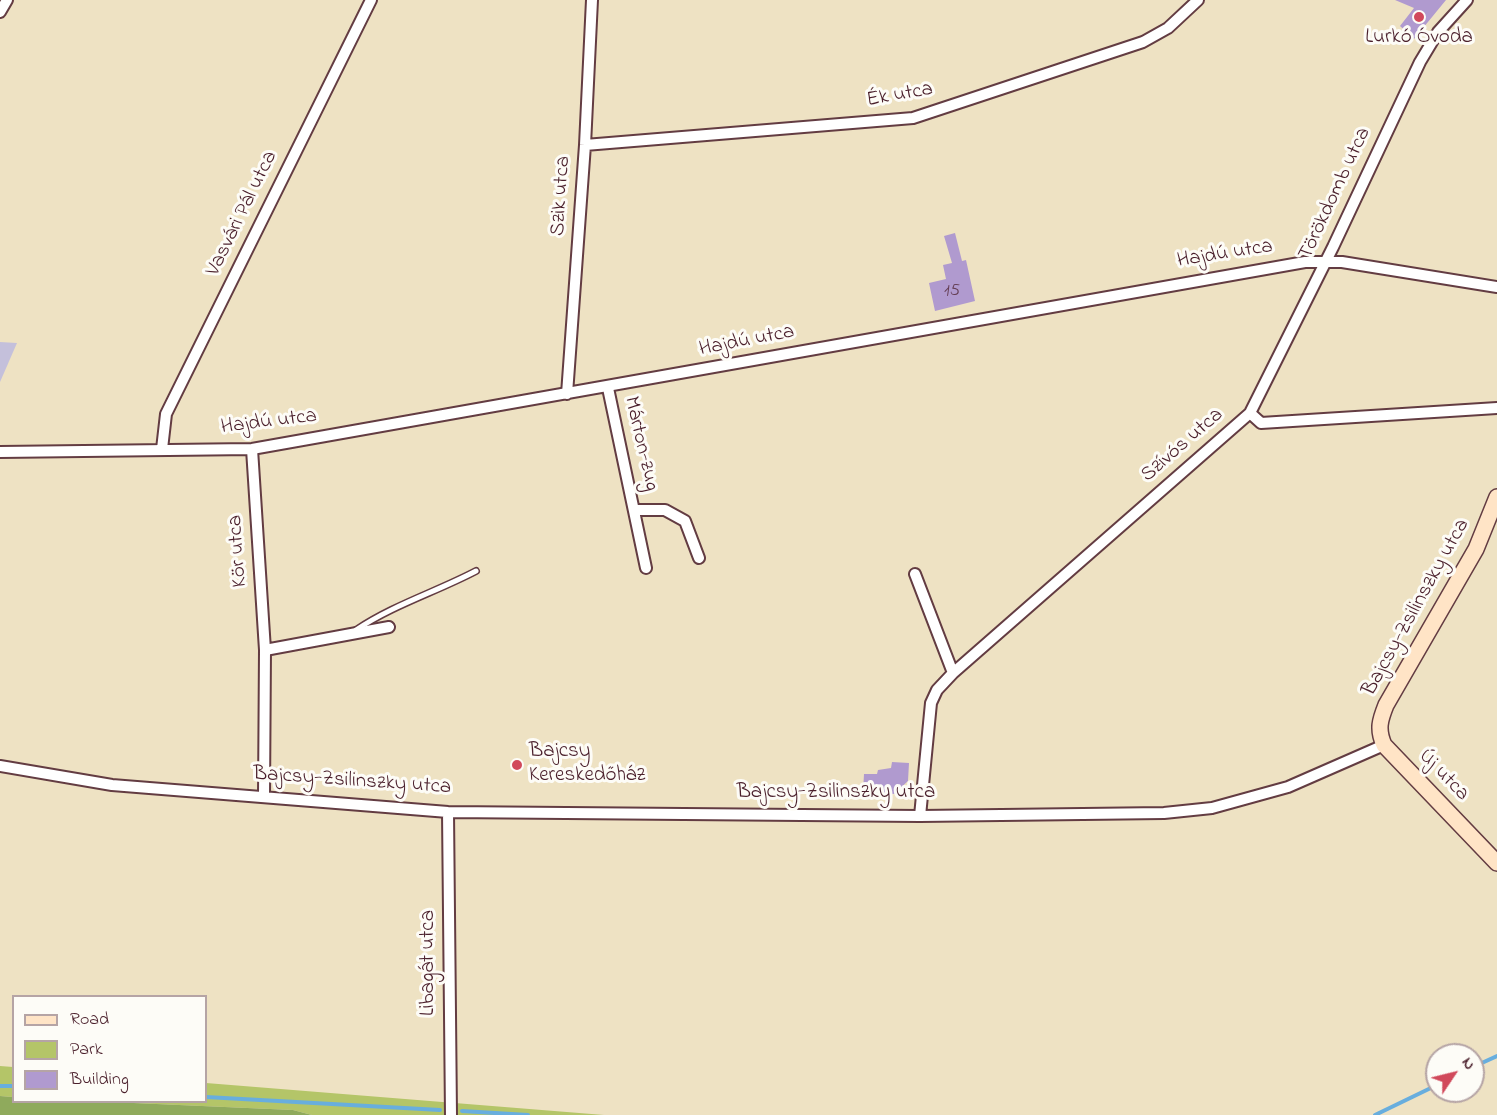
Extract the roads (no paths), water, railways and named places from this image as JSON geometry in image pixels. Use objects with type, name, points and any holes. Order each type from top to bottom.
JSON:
[{"type":"main road","name":"Bajcsy-Zsilinszky utca","points":[[1384,745],[1379,734],[1379,723],[1386,705],[1471,560],[1497,497]]},
{"type":"main road","name":"Új utca","points":[[1384,745],[1497,863]]},
{"type":"street","points":[[0,12],[7,0]]},
{"type":"street","name":"Vasvári Pál utca","points":[[162,449],[166,414],[371,0]]},
{"type":"street","name":"Szik utca","points":[[567,394],[585,145],[592,0]]},
{"type":"street","name":"Ék utca","points":[[585,145],[913,118],[1143,42],[1168,28],[1198,0]]},
{"type":"street","name":"Törökdomb utca","points":[[1250,413],[1327,260],[1419,62],[1438,32],[1467,0]]},
{"type":"street","name":"Hajdú utca","points":[[0,452],[252,449],[608,388],[1128,291],[1327,260],[1497,287]]},
{"type":"street","name":"Márton-zug","points":[[608,388],[646,568]]},
{"type":"street","name":"Szívós utca","points":[[920,816],[931,704],[936,690],[952,673],[1250,413],[1261,423],[1497,408]]},
{"type":"street","name":"Kör utca","points":[[252,449],[265,650],[264,796]]},
{"type":"street","name":"Márton-zug","points":[[635,510],[665,510],[685,521],[699,558]]},
{"type":"street","points":[[915,574],[952,673]]},
{"type":"street","points":[[265,650],[389,627]]},
{"type":"street","name":"Bajcsy-Zsilinszky utca","points":[[0,766],[112,785],[448,812],[920,816],[1164,813],[1212,808],[1288,787],[1384,745]]},
{"type":"street","name":"Libagát utca","points":[[448,812],[451,1115]]},
{"type":"lane","points":[[350,635],[391,608],[433,593],[476,572]]},
{"type":"waterway","points":[[1485,1062],[1497,1056]]},
{"type":"waterway","points":[[0,1086],[12,1086]]},
{"type":"waterway","points":[[1375,1115],[1425,1091]]},
{"type":"waterway","points":[[207,1097],[440,1110]]},
{"type":"waterway","points":[[462,1111],[528,1115]]},
{"type":"place","name":"Lurkó Óvoda","points":[[1419,17]]},
{"type":"place","name":"Bajcsy Kereskedőház","points":[[517,765]]}]
